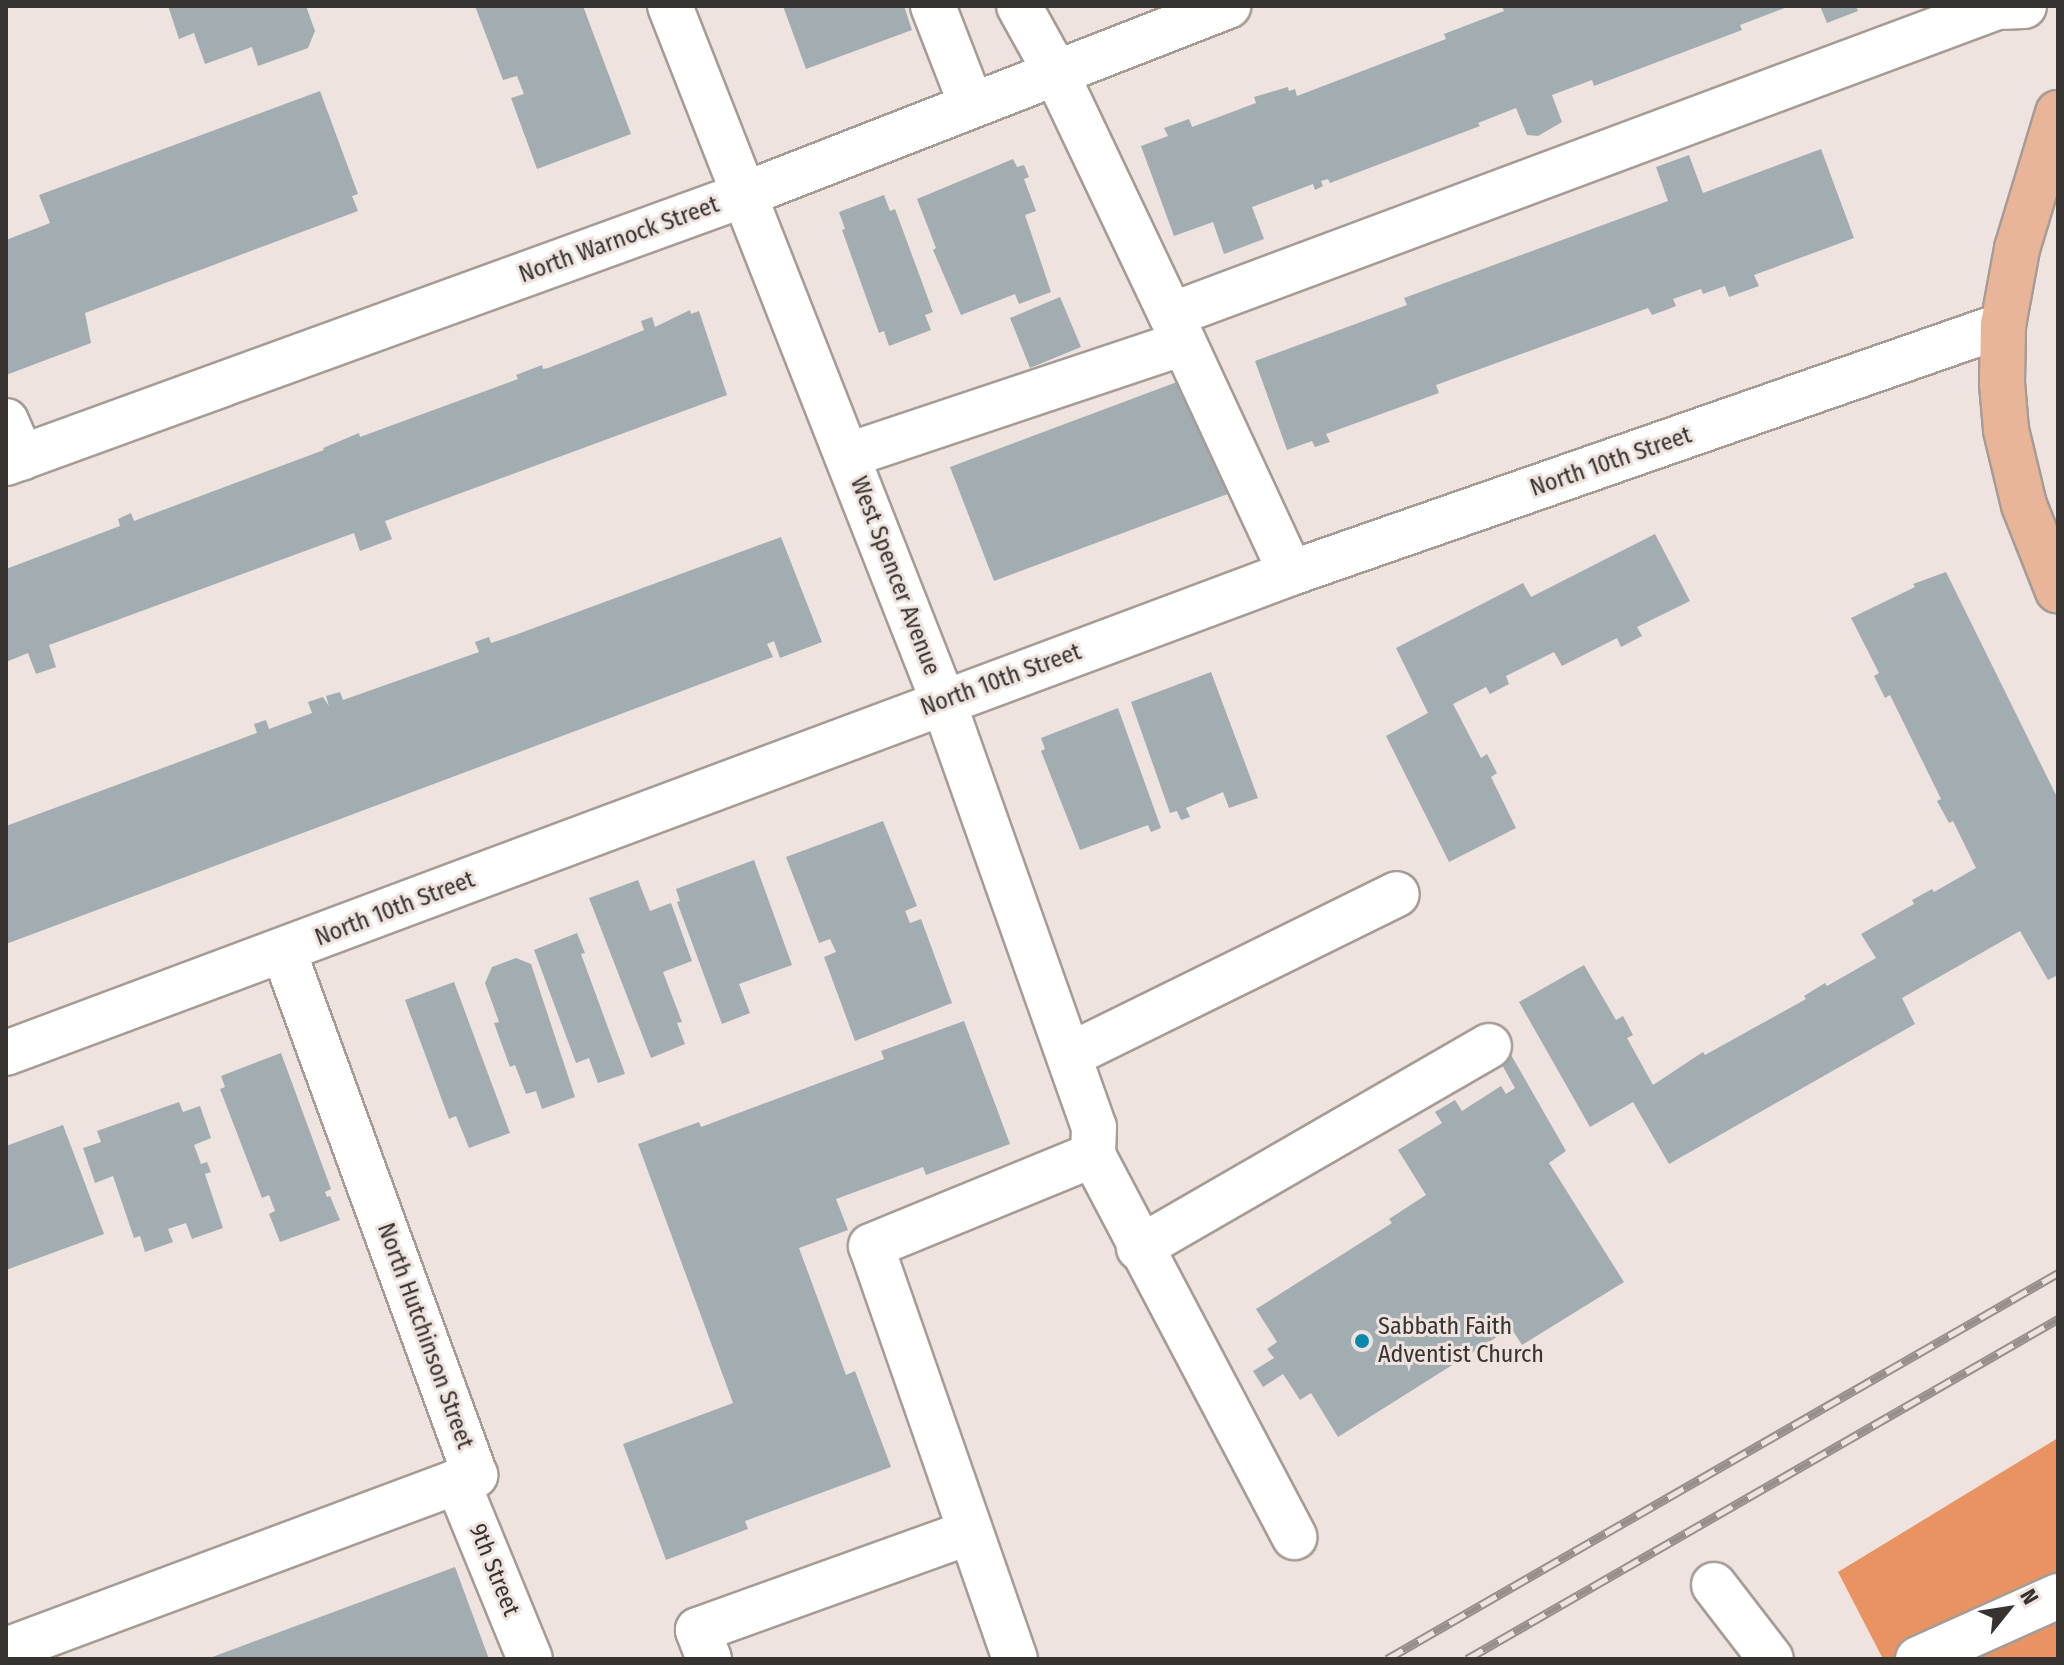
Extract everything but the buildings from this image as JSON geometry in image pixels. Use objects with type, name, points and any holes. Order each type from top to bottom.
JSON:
[{"type":"main road","points":[[2058,113],[2017,249],[2003,325],[2006,430],[2024,505],[2058,591]]},
{"type":"street","name":"West Spencer Avenue","points":[[670,6],[849,455],[943,701],[1094,1127],[1093,1155]]},
{"type":"street","points":[[933,6],[971,104]]},
{"type":"street","points":[[1019,6],[1055,71],[1291,573]]},
{"type":"street","name":"North Warnock Street","points":[[11,447],[743,195],[1228,6]]},
{"type":"street","points":[[849,455],[1997,7],[2024,6]]},
{"type":"street","points":[[2031,6],[2058,11]]},
{"type":"street","name":"North 10th Street","points":[[6,1053],[284,952],[943,701],[1291,573],[2003,325]]},
{"type":"street","points":[[1070,1055],[1397,894]]},
{"type":"street","name":"North Hutchinson Street","points":[[6,1650],[475,1475],[284,952]]},
{"type":"street","points":[[1139,1248],[1489,1046]]},
{"type":"street","points":[[1015,1659],[871,1246],[1093,1155],[1139,1248],[1294,1537]]},
{"type":"street","name":"9th Street","points":[[457,1481],[530,1659]]},
{"type":"street","points":[[709,1659],[698,1630],[970,1532]]},
{"type":"street","points":[[1714,1585],[1771,1659]]},
{"type":"street","points":[[1918,1659],[2058,1596]]},
{"type":"shaded area","points":[[2058,1438],[2058,1659],[1883,1659],[1838,1572]]},
{"type":"railway","points":[[1387,1659],[2058,1273]]},
{"type":"railway","points":[[1467,1659],[2058,1319]]},
{"type":"place","name":"Sabbath Faith Adventist Church","points":[[1362,1341]]}]
